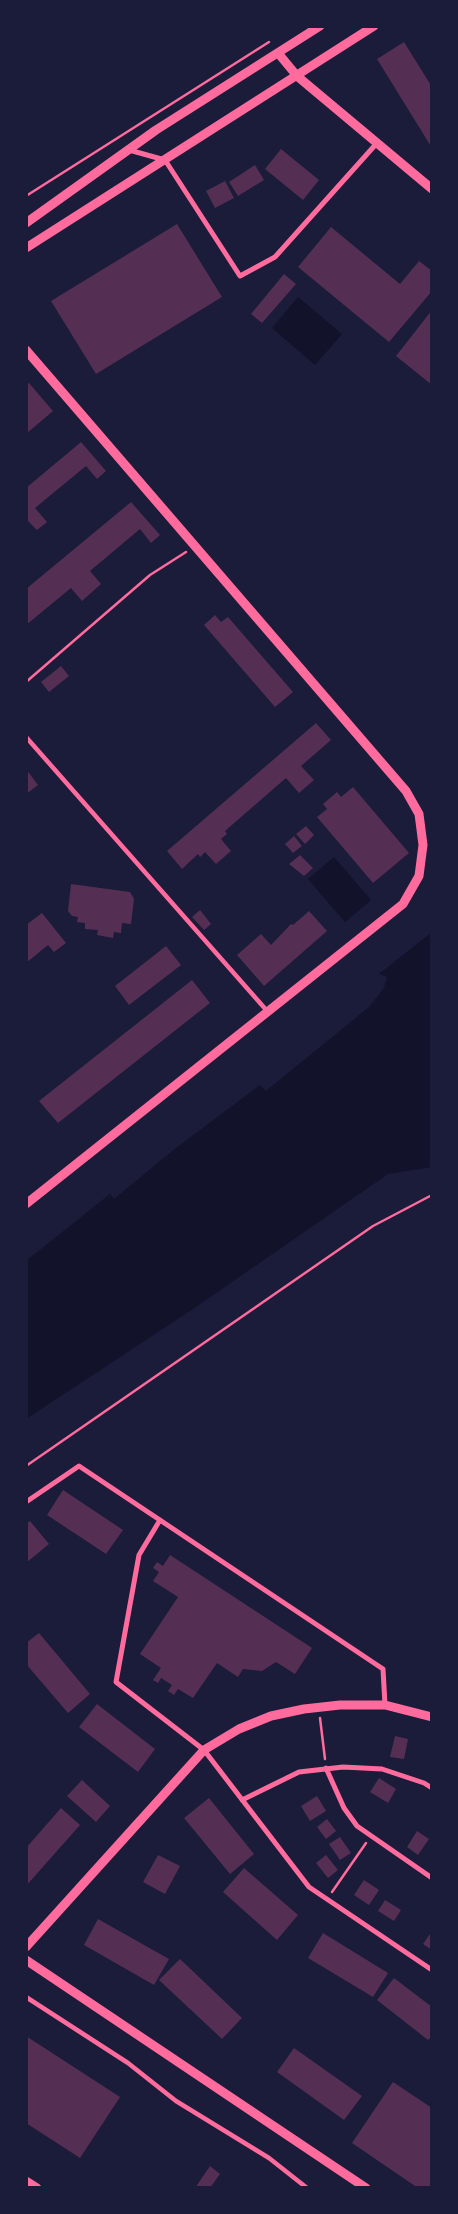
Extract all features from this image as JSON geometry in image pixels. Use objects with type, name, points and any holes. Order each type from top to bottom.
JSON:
[{"type":"street","points":[[26,223],[129,150],[320,26]]},
{"type":"street","points":[[26,248],[374,26]]},
{"type":"street","points":[[278,53],[297,76],[432,189]]},
{"type":"street","points":[[129,150],[165,160],[240,276],[275,257],[376,143]]},
{"type":"street","points":[[26,350],[406,791],[419,814],[423,844],[419,876],[403,904],[26,1204]]},
{"type":"street","points":[[26,737],[268,1012]]},
{"type":"street","points":[[26,1502],[79,1466],[383,1669],[385,1705]]},
{"type":"street","points":[[160,1520],[139,1555],[116,1682],[204,1750],[308,1887],[432,1970]]},
{"type":"street","points":[[26,1947],[204,1750],[239,1729],[271,1716],[319,1707],[385,1705],[432,1718]]},
{"type":"street","points":[[242,1800],[299,1772],[326,1768],[382,1769],[424,1783],[432,1788]]},
{"type":"street","points":[[326,1768],[344,1808],[357,1826],[432,1878]]},
{"type":"street","points":[[26,1960],[366,2188]]},
{"type":"street","points":[[26,1997],[128,2063],[176,2101],[269,2158],[307,2188]]},
{"type":"street","points":[[26,2181],[37,2188]]},
{"type":"path","points":[[26,196],[269,42]]},
{"type":"path","points":[[26,682],[150,575],[195,546]]},
{"type":"path","points":[[26,1466],[373,1226],[432,1195]]},
{"type":"path","points":[[319,1707],[326,1768]]},
{"type":"path","points":[[327,1900],[371,1836]]},
{"type":"shaded area","points":[[298,297],[342,334],[315,365],[272,328]]},
{"type":"shaded area","points":[[334,857],[371,900],[345,922],[308,879]]},
{"type":"shaded area","points":[[432,932],[432,1167],[388,1174],[193,1309],[26,1419],[26,1261],[110,1194],[114,1199],[176,1148],[260,1085],[266,1091],[369,1007],[384,988],[387,977],[379,974]]},
{"type":"building","points":[[404,42],[432,87],[432,148],[377,59]]},
{"type":"building","points":[[281,149],[319,180],[303,200],[265,169]]},
{"type":"building","points":[[255,165],[264,180],[238,196],[229,182]]},
{"type":"building","points":[[225,181],[234,198],[215,208],[206,191]]},
{"type":"building","points":[[177,224],[222,297],[96,374],[51,301]]},
{"type":"building","points":[[331,227],[400,284],[419,261],[432,271],[432,291],[389,342],[298,267]]},
{"type":"building","points":[[284,274],[296,284],[262,323],[251,314]]},
{"type":"building","points":[[432,310],[432,385],[396,356]]},
{"type":"building","points":[[29,383],[53,411],[26,434],[26,385]]},
{"type":"building","points":[[81,442],[106,471],[97,479],[86,466],[35,508],[47,522],[37,530],[26,519],[26,488]]},
{"type":"building","points":[[131,502],[160,535],[151,543],[140,529],[90,571],[101,584],[82,601],[71,588],[26,625],[26,589]]},
{"type":"building","points":[[215,615],[221,622],[228,617],[293,692],[275,707],[204,625]]},
{"type":"building","points":[[61,666],[69,676],[49,692],[41,682]]},
{"type":"building","points":[[316,723],[331,740],[301,766],[314,780],[299,793],[286,778],[225,831],[227,834],[221,839],[231,851],[216,864],[205,852],[200,857],[198,854],[182,869],[167,851]]},
{"type":"building","points":[[26,769],[38,785],[26,794]]},
{"type":"building","points":[[353,787],[409,853],[373,883],[317,817],[327,809],[323,804],[337,792],[341,797]]},
{"type":"building","points":[[306,826],[314,835],[305,844],[296,834]]},
{"type":"building","points":[[294,836],[302,846],[293,853],[285,844]]},
{"type":"building","points":[[300,855],[313,868],[304,876],[289,864]]},
{"type":"building","points":[[71,884],[130,892],[134,899],[131,924],[122,923],[121,933],[114,932],[113,938],[97,935],[98,930],[85,929],[85,923],[77,922],[78,917],[72,916],[68,911]]},
{"type":"building","points":[[200,910],[211,924],[204,930],[192,917]]},
{"type":"building","points":[[309,911],[327,931],[264,986],[237,955],[261,934],[271,945],[291,924],[293,925]]},
{"type":"building","points":[[42,913],[66,943],[54,952],[48,945],[26,963],[26,925]]},
{"type":"building","points":[[166,946],[181,965],[129,1005],[115,986]]},
{"type":"building","points":[[192,980],[210,1003],[58,1123],[39,1101]]},
{"type":"building","points":[[63,1490],[123,1530],[106,1554],[47,1515]]},
{"type":"building","points":[[30,1521],[49,1544],[26,1563],[26,1524]]},
{"type":"building","points":[[170,1555],[312,1648],[295,1674],[276,1662],[262,1671],[243,1669],[238,1677],[217,1663],[193,1698],[178,1689],[174,1695],[168,1691],[172,1685],[161,1678],[158,1683],[153,1680],[161,1668],[140,1654],[178,1597],[153,1581],[159,1572],[153,1568],[157,1562],[163,1566]]},
{"type":"building","points":[[39,1633],[90,1694],[68,1713],[26,1664],[26,1643]]},
{"type":"building","points":[[97,1704],[155,1749],[138,1772],[79,1727]]},
{"type":"building","points":[[395,1736],[408,1739],[404,1759],[390,1757]]},
{"type":"building","points":[[379,1778],[396,1789],[388,1803],[370,1792]]},
{"type":"building","points":[[82,1780],[110,1806],[96,1822],[67,1796]]},
{"type":"building","points":[[317,1796],[326,1811],[310,1821],[301,1806]]},
{"type":"building","points":[[209,1798],[254,1854],[230,1874],[184,1818]]},
{"type":"building","points":[[61,1808],[80,1825],[26,1886],[26,1848]]},
{"type":"building","points":[[327,1819],[336,1831],[326,1839],[317,1827]]},
{"type":"building","points":[[417,1831],[429,1839],[418,1855],[407,1847]]},
{"type":"building","points":[[340,1837],[351,1853],[340,1860],[329,1844]]},
{"type":"building","points":[[158,1855],[180,1866],[165,1894],[143,1882]]},
{"type":"building","points":[[326,1855],[338,1870],[328,1878],[316,1863]]},
{"type":"building","points":[[244,1868],[298,1915],[277,1940],[223,1892]]},
{"type":"building","points":[[364,1880],[379,1890],[369,1905],[354,1895]]},
{"type":"building","points":[[385,1900],[401,1910],[394,1921],[378,1911]]},
{"type":"building","points":[[98,1919],[169,1959],[154,1985],[84,1945]]},
{"type":"building","points":[[323,1933],[388,1973],[373,1997],[308,1958]]},
{"type":"building","points":[[430,1934],[432,1935],[432,1950],[423,1944]]},
{"type":"building","points":[[180,1959],[242,2018],[222,2039],[159,1980]]},
{"type":"building","points":[[394,1978],[432,2007],[432,2036],[428,2040],[377,2000]]},
{"type":"building","points":[[26,2036],[120,2097],[80,2158],[26,2123]]},
{"type":"building","points":[[294,2048],[362,2096],[344,2120],[277,2072]]},
{"type":"building","points":[[393,2082],[432,2108],[432,2188],[418,2188],[352,2143]]},
{"type":"building","points":[[210,2166],[220,2174],[210,2188],[195,2188]]}]
